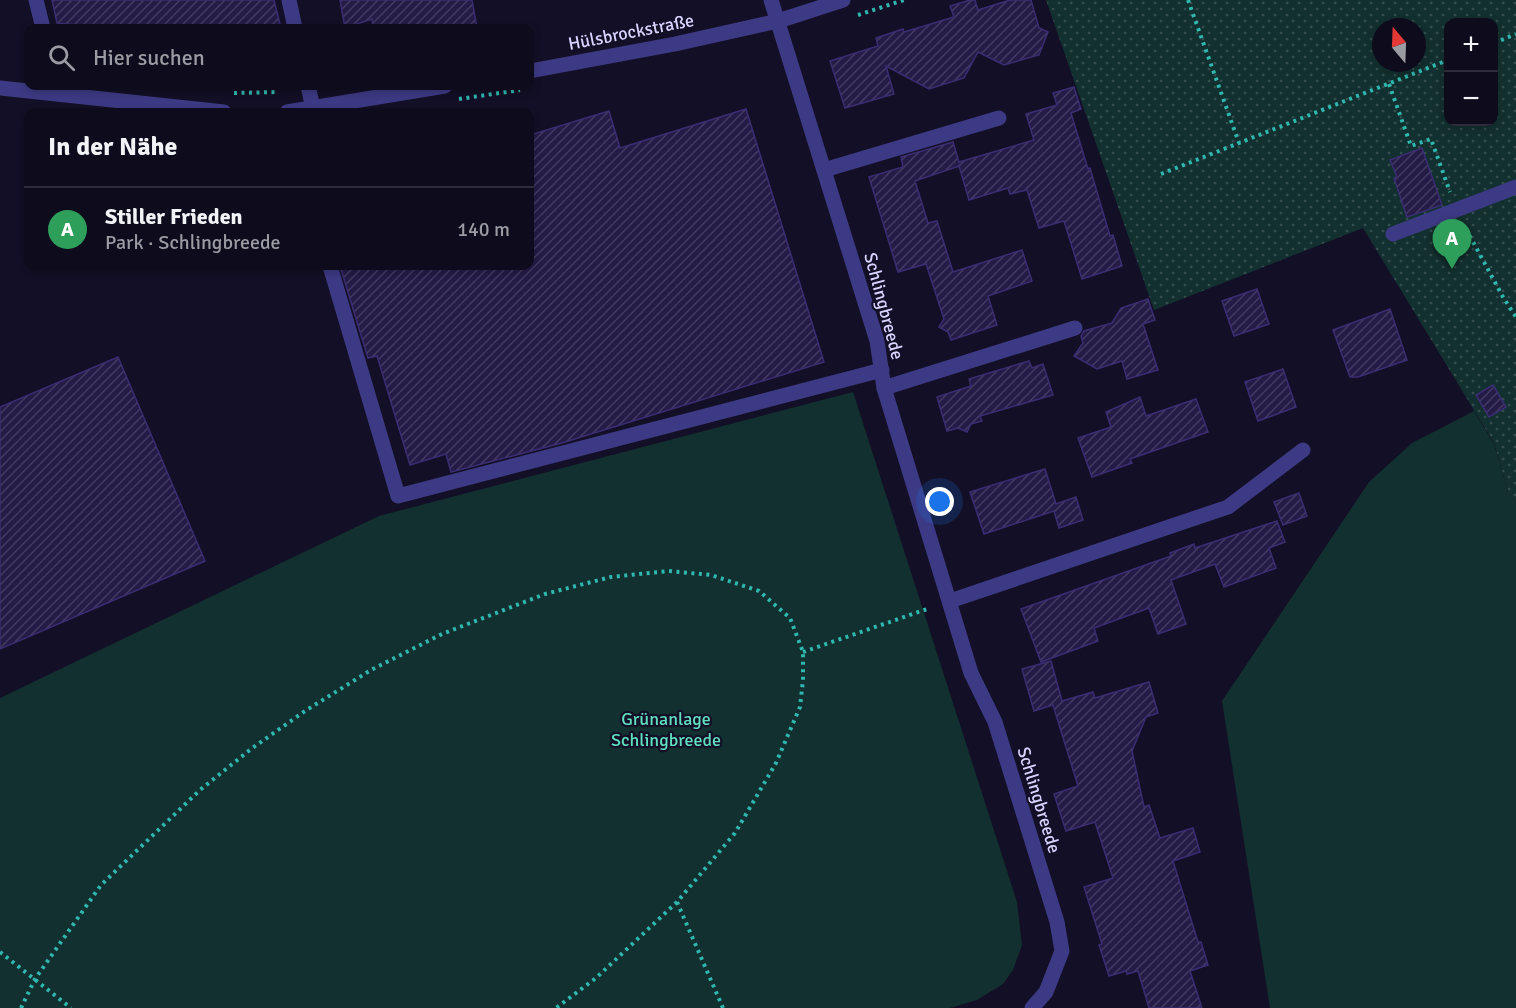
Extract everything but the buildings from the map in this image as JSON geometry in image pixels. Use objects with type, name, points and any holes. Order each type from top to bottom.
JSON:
[{"type":"street","points":[[36,0],[42,24]]},
{"type":"street","points":[[289,0],[294,24]]},
{"type":"street","name":"Schlingbreede","points":[[771,0],[877,341],[884,388],[971,673],[995,722],[1057,922],[1062,951],[1046,992],[1032,1008]]},
{"type":"street","name":"Hülsbrockstraße","points":[[534,70],[675,44],[778,21],[843,0]]},
{"type":"street","points":[[0,88],[187,108]]},
{"type":"street","points":[[309,90],[313,108],[421,90]]},
{"type":"street","points":[[824,170],[999,118]]},
{"type":"street","points":[[1393,234],[1516,187]]},
{"type":"street","points":[[331,270],[398,496],[882,370]]},
{"type":"street","points":[[884,388],[1075,328]]},
{"type":"street","points":[[950,602],[1228,507],[1303,450]]},
{"type":"path","points":[[1188,0],[1239,143]]},
{"type":"path","points":[[1498,41],[1516,34]]},
{"type":"path","points":[[1161,174],[1444,62]]},
{"type":"path","points":[[1389,84],[1411,146],[1431,139],[1456,210],[1516,317]]},
{"type":"path","points":[[233,93],[263,94],[289,90]]},
{"type":"path","points":[[21,1008],[35,979],[101,885],[200,790],[251,749],[305,711],[371,670],[442,634],[545,594],[612,578],[669,571],[711,575],[759,591],[790,618],[803,652],[800,707],[776,763],[735,832],[677,902],[596,978],[556,1008]]},
{"type":"path","points":[[803,652],[950,602]]},
{"type":"path","points":[[677,902],[723,1008]]},
{"type":"path","points":[[0,952],[71,1008]]},
{"type":"green space","points":[[1046,0],[1516,0],[1516,503],[1508,491],[1494,443],[1363,228],[1154,310]]},
{"type":"green space","name":"Grünanlage Schlingbreede","points":[[853,392],[1017,902],[1022,945],[1013,970],[1003,984],[977,1000],[950,1008],[0,1008],[0,698],[379,516]]},
{"type":"green space","points":[[1474,411],[1494,444],[1508,491],[1516,503],[1516,1008],[1270,1008],[1222,701],[1369,482],[1412,443]]},
{"type":"place","name":"Stiller Frieden","points":[[1452,269]]}]
